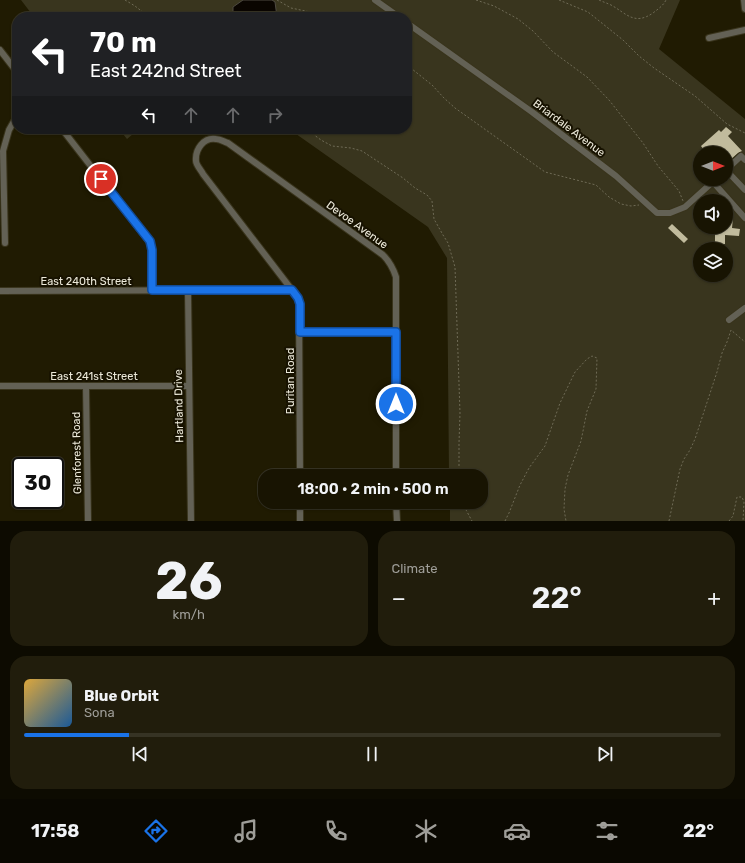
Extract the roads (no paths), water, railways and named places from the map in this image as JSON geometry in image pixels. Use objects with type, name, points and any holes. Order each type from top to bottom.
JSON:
[{"type":"street","points":[[375,0],[392,12]]},
{"type":"street","points":[[744,0],[745,9]]},
{"type":"street","name":"Briardale Avenue","points":[[412,27],[532,112],[616,176],[656,213],[670,213],[685,207],[708,186]]},
{"type":"street","points":[[709,38],[745,30]]},
{"type":"street","points":[[0,50],[12,66]]},
{"type":"street","points":[[5,243],[3,151],[12,125]]},
{"type":"street","points":[[66,134],[150,241],[152,250],[152,290]]},
{"type":"street","name":"Devoe Avenue","points":[[203,174],[196,162],[196,153],[200,145],[206,141],[214,138],[219,139],[234,148],[390,262],[396,277],[396,469]]},
{"type":"street","points":[[733,165],[743,158]]},
{"type":"street","name":"Puritan Road","points":[[203,174],[298,298],[300,304],[300,469]]},
{"type":"street","points":[[733,177],[745,190]]},
{"type":"street","points":[[718,186],[745,218]]},
{"type":"street","name":"East 240th Street","points":[[0,291],[292,290]]},
{"type":"street","name":"Hartland Drive","points":[[188,291],[191,521]]},
{"type":"street","points":[[729,320],[745,308]]},
{"type":"street","points":[[300,332],[396,332]]},
{"type":"street","name":"East 241st Street","points":[[0,386],[189,386]]},
{"type":"street","name":"Glenforest Road","points":[[86,386],[88,521]]},
{"type":"street","points":[[300,509],[300,521]]},
{"type":"street","points":[[396,509],[397,521]]}]
